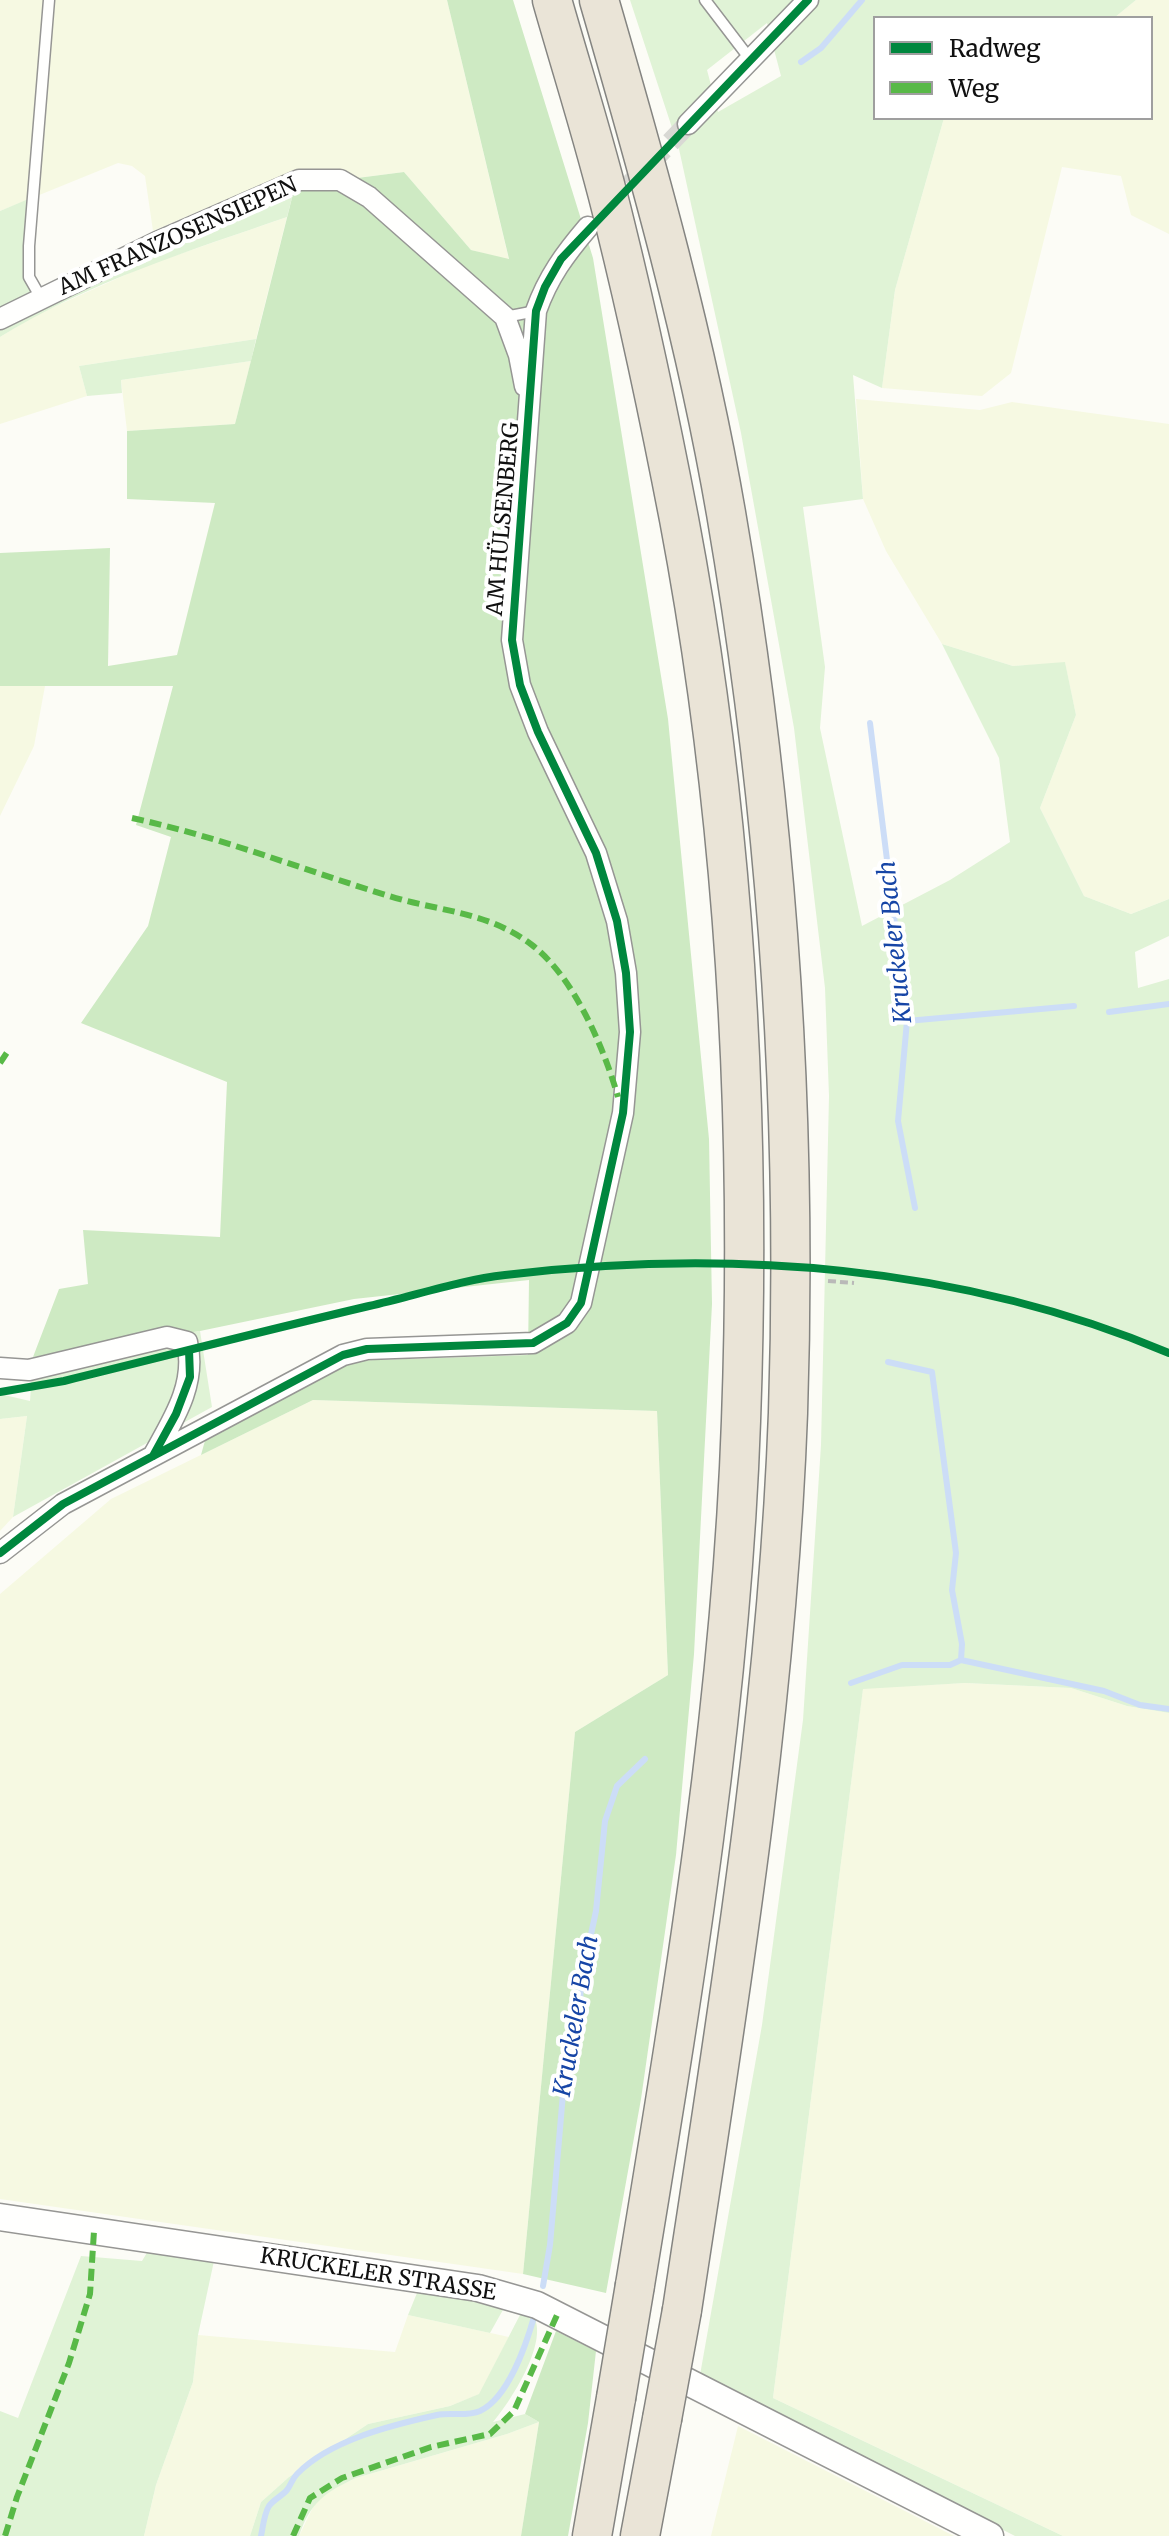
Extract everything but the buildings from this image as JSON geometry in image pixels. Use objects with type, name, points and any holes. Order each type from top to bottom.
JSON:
[{"type":"highway","points":[[552,0],[614,218],[655,396],[703,664],[728,885],[740,1067],[744,1289],[741,1425],[724,1660],[705,1835],[682,2002],[592,2536]]},
{"type":"highway","points":[[599,0],[654,189],[725,508],[745,639],[771,852],[789,1146],[791,1281],[788,1418],[769,1673],[730,1999],[682,2310],[640,2536]]},
{"type":"street","points":[[688,124],[808,0]]},
{"type":"street","name":"AM FRANZOSENSIEPEN","points":[[0,319],[157,242],[299,180],[340,180],[369,197],[505,317],[519,355],[530,409]]},
{"type":"street","name":"AM HÜLSENBERG","points":[[0,1553],[63,1504],[343,1355],[367,1349],[533,1343],[567,1323],[581,1303],[623,1113],[630,1032],[627,987],[617,921],[596,853],[538,732],[520,685],[512,640],[536,311],[561,259],[588,227]]},
{"type":"street","points":[[0,1368],[29,1370],[167,1337],[187,1342],[190,1377],[176,1414],[153,1456]]},
{"type":"street","name":"KRUCKELER STRASSE","points":[[0,2217],[478,2288],[537,2305],[990,2536]]},
{"type":"lane","name":"AM FRANZOSENSIEPEN","points":[[41,298],[29,277],[29,246],[49,0]]},
{"type":"lane","points":[[705,0],[750,59]]},
{"type":"lane","points":[[505,317],[536,311]]},
{"type":"path","points":[[828,1281],[854,1283]]},
{"type":"green space","points":[[0,0],[447,0],[509,260],[471,250],[404,172],[295,186],[260,185],[153,231],[145,176],[132,166],[118,163],[0,211]]},
{"type":"green space","points":[[447,0],[513,0],[593,258],[668,719],[709,1139],[712,1304],[694,1654],[676,1855],[641,2099],[606,2293],[523,2274],[575,1732],[668,1675],[657,1411],[313,1400],[201,1455],[206,1437],[345,1361],[528,1355],[529,1280],[354,1299],[200,1331],[33,1357],[59,1289],[88,1284],[83,1230],[220,1237],[227,1082],[81,1023],[148,926],[171,837],[136,825],[173,686],[0,686],[0,553],[110,548],[108,666],[177,655],[215,503],[127,499],[127,431],[235,424],[295,186],[404,172],[471,250],[509,259]]},
{"type":"green space","points":[[630,0],[1136,0],[1116,16],[873,16],[873,120],[943,120],[895,290],[882,388],[853,375],[863,499],[803,507],[825,667],[820,728],[862,926],[950,880],[1010,842],[999,758],[942,644],[1013,666],[1065,662],[1076,715],[1040,808],[1084,896],[1131,914],[1169,899],[1169,936],[1135,952],[1138,988],[1169,979],[1169,1713],[1127,1706],[1071,1688],[965,1683],[863,1689],[773,2398],[1063,2536],[1015,2536],[700,2375],[762,2025],[803,1720],[821,1445],[829,1096],[825,988],[794,728],[741,433],[679,149]],"holes":[[[767,23],[781,76],[718,112],[707,70]]]},
{"type":"green space","points":[[1136,0],[1169,0],[1169,234],[1131,215],[1121,176],[1062,167],[1011,373],[982,396],[882,388],[895,290],[943,120],[1153,120],[1153,16],[1116,16]]},
{"type":"green space","points":[[295,186],[287,217],[104,284],[0,337],[0,211],[33,197],[29,277],[41,297]]},
{"type":"green space","points":[[287,217],[256,339],[79,366],[87,396],[0,424],[0,337],[34,316],[145,266]]},
{"type":"green space","points":[[256,339],[251,361],[121,380],[122,393],[87,396],[79,366]]},
{"type":"green space","points":[[251,361],[235,424],[127,431],[121,380]]},
{"type":"green space","points":[[856,399],[980,410],[1012,402],[1169,424],[1169,899],[1131,914],[1084,896],[1040,808],[1076,715],[1065,663],[1013,666],[942,644],[886,551],[863,499]]},
{"type":"green space","points":[[0,686],[45,686],[34,746],[0,816]]},
{"type":"green space","points":[[200,1331],[212,1407],[13,1517],[27,1416],[0,1419],[0,1394],[30,1401],[33,1357]]},
{"type":"green space","points":[[313,1400],[657,1411],[668,1675],[575,1732],[523,2274],[0,2199],[0,1594],[111,1499]]},
{"type":"green space","points":[[27,1416],[13,1517],[0,1531],[0,1419]]},
{"type":"green space","points":[[965,1683],[1071,1688],[1127,1706],[1169,1713],[1169,2536],[1063,2536],[773,2398],[863,1688]]},
{"type":"green space","points":[[148,2251],[214,2261],[198,2335],[193,2382],[156,2485],[144,2536],[0,2536],[0,2411],[18,2418],[81,2256],[142,2261]]},
{"type":"green space","points":[[417,2293],[468,2299],[504,2308],[490,2333],[408,2315]]},
{"type":"green space","points":[[521,2313],[534,2317],[536,2341],[526,2371],[493,2422],[525,2414],[539,2422],[345,2483],[320,2500],[308,2515],[299,2536],[250,2536],[261,2502],[289,2477],[368,2424],[450,2406],[479,2394]]},
{"type":"green space","points":[[408,2315],[509,2337],[480,2394],[450,2406],[368,2424],[289,2477],[261,2502],[250,2536],[144,2536],[156,2485],[193,2382],[198,2335],[395,2352]]},
{"type":"green space","points":[[556,2331],[596,2351],[588,2423],[568,2536],[521,2536],[539,2422],[525,2414]]},
{"type":"green space","points":[[539,2422],[521,2536],[299,2536],[316,2501],[336,2487],[356,2478]]},
{"type":"green space","points":[[738,2426],[954,2536],[711,2536]]},
{"type":"waterway","name":"Kruckeler Bach","points":[[801,62],[821,48],[862,0]]},
{"type":"waterway","name":"Kruckeler Bach","points":[[870,723],[907,1021],[898,1121],[915,1208]]},
{"type":"waterway","points":[[1109,1012],[1169,1004]]},
{"type":"waterway","points":[[907,1021],[1074,1006]]},
{"type":"waterway","name":"Kruckeler Bach","points":[[851,1683],[902,1665],[950,1665],[961,1660],[962,1644],[952,1590],[956,1553],[932,1372],[888,1362]]},
{"type":"waterway","points":[[961,1660],[1104,1691],[1140,1705],[1169,1709]]},
{"type":"waterway","name":"Kruckeler Bach","points":[[543,2286],[550,2245],[564,2082],[579,2028],[581,1981],[596,1911],[605,1821],[617,1786],[645,1759]]},
{"type":"waterway","name":"Kruckeler Bach","points":[[261,2536],[269,2506],[287,2490],[297,2474],[326,2452],[382,2429],[437,2415],[475,2413],[490,2404],[514,2370],[534,2317]]},
{"type":"tunnel","points":[[608,207],[688,124]]},
{"type":"marked path","points":[[132,818],[230,844],[389,896],[481,919],[515,934],[547,959],[574,994],[605,1057],[618,1097]]},
{"type":"marked path","points":[[0,1063],[8,1051]]},
{"type":"marked path","points":[[5,2536],[69,2363],[90,2294],[94,2231]]},
{"type":"marked path","points":[[293,2536],[310,2498],[342,2478],[431,2447],[490,2434],[514,2411],[557,2315]]},
{"type":"cycle path","points":[[0,1553],[63,1504],[343,1355],[367,1349],[533,1343],[567,1323],[581,1303],[623,1113],[630,1032],[626,973],[617,921],[596,853],[538,732],[520,685],[512,640],[536,311],[561,259],[808,0]]},
{"type":"cycle path","points":[[0,1392],[64,1381],[471,1281],[589,1267],[674,1263],[843,1271],[926,1283],[1009,1300],[1090,1323],[1169,1353]]},
{"type":"cycle path","points":[[153,1456],[176,1414],[190,1377],[189,1350]]}]
